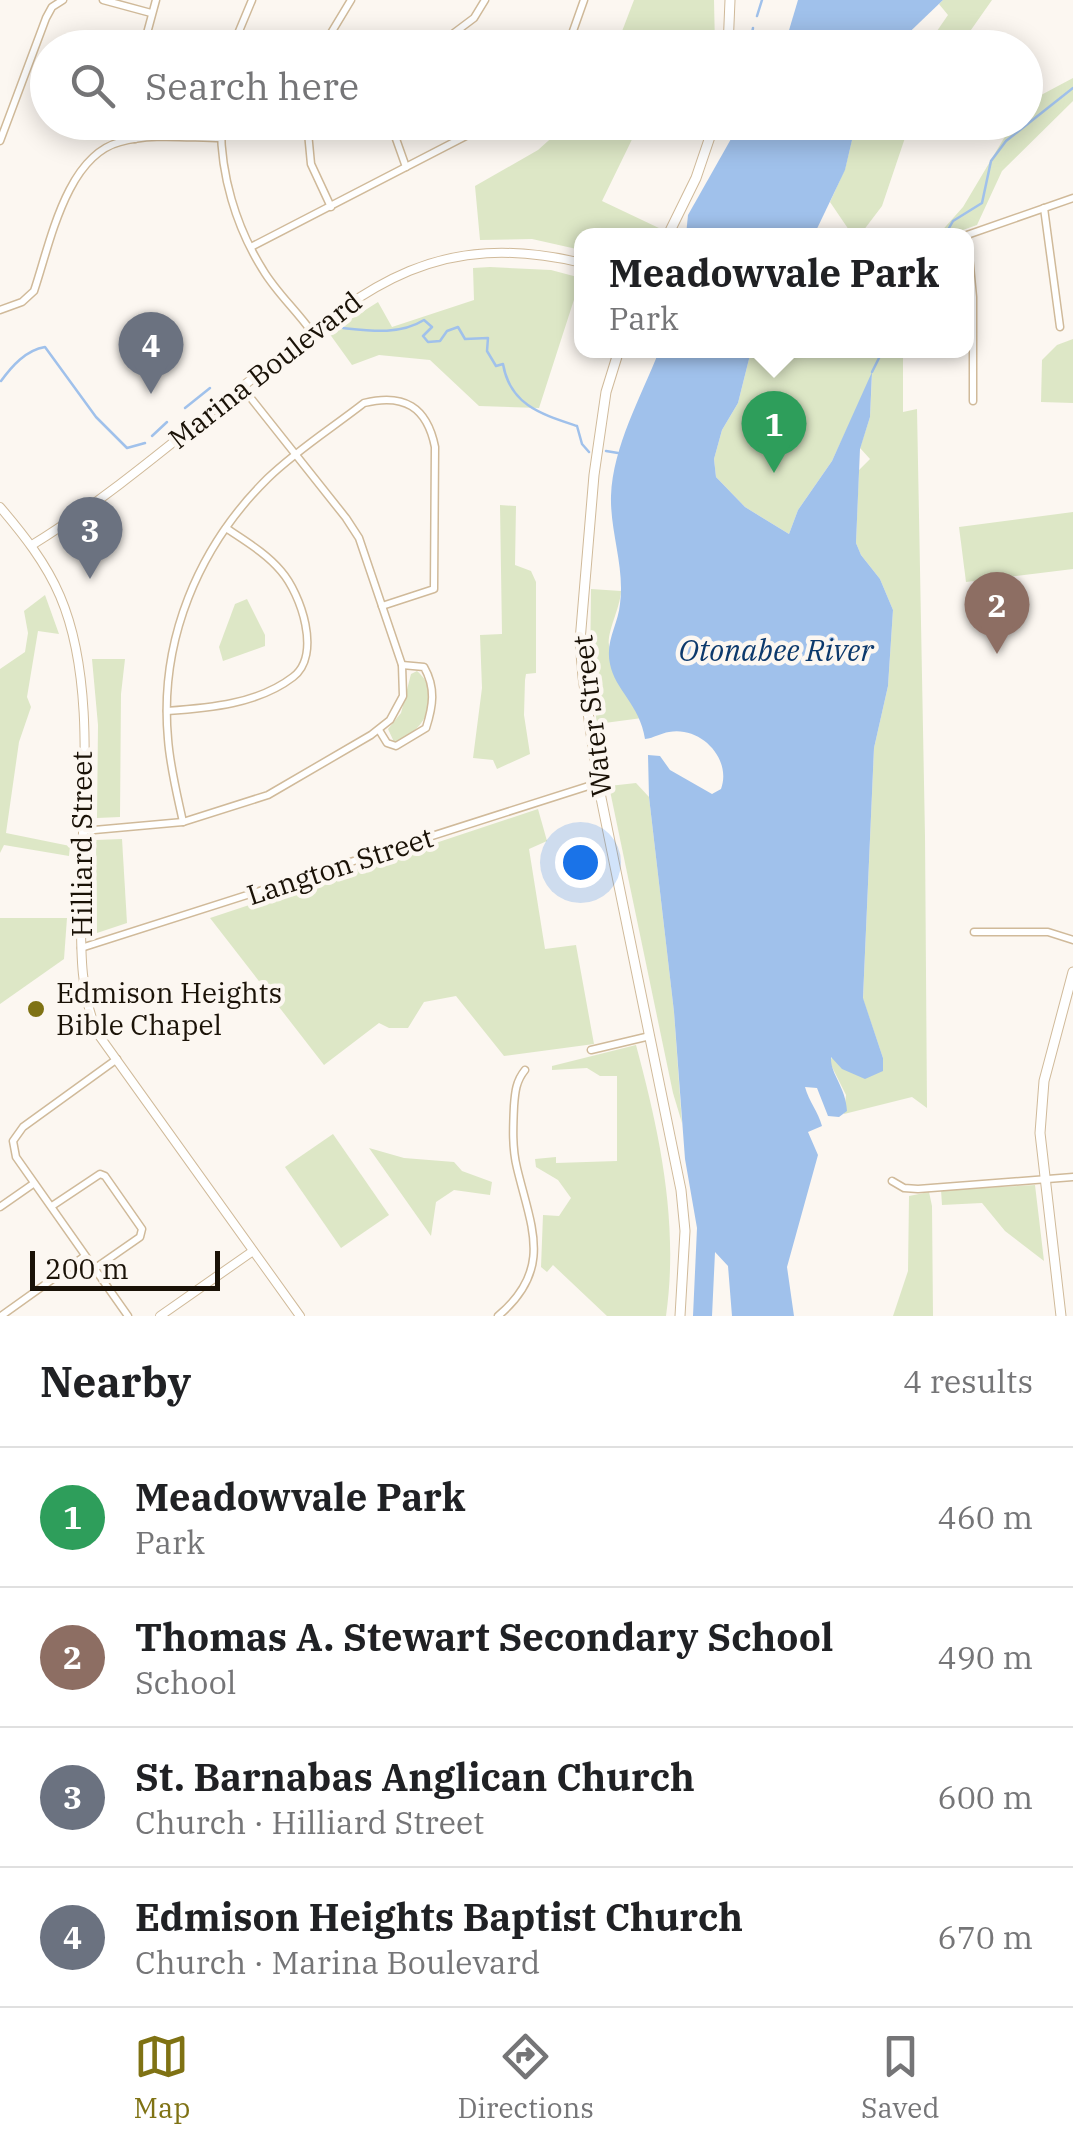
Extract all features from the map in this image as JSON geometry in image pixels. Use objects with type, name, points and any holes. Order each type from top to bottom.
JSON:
[{"type":"main road","points":[[729,30],[730,0]]},
{"type":"main road","points":[[672,228],[709,140]]},
{"type":"main road","name":"Water Street","points":[[617,358],[606,392],[594,475],[580,641],[598,783],[681,1190],[685,1231],[680,1316]]},
{"type":"main road","points":[[1061,1316],[1040,1102],[1073,972]]},
{"type":"street","points":[[42,30],[52,7],[63,0]]},
{"type":"street","points":[[103,0],[151,13]]},
{"type":"street","points":[[147,30],[156,0]]},
{"type":"street","points":[[240,30],[252,0]]},
{"type":"street","points":[[333,30],[352,0]]},
{"type":"street","points":[[458,30],[474,18],[485,0]]},
{"type":"street","points":[[573,30],[584,0]]},
{"type":"street","points":[[0,141],[30,61]]},
{"type":"street","points":[[0,310],[22,302],[34,290],[73,182],[85,162],[126,140]]},
{"type":"street","points":[[221,140],[232,198],[251,248],[263,270],[311,331]]},
{"type":"street","points":[[309,140],[312,164],[331,206]]},
{"type":"street","points":[[396,140],[406,167]]},
{"type":"street","points":[[251,248],[458,140]]},
{"type":"street","points":[[974,232],[1073,198]]},
{"type":"street","points":[[1044,208],[1060,327]]},
{"type":"street","name":"Marina Boulevard","points":[[32,545],[88,509],[311,331],[377,284],[430,262],[486,253],[540,253],[574,261]]},
{"type":"street","points":[[973,358],[973,402]]},
{"type":"street","points":[[81,830],[183,822],[268,795],[379,730],[398,708],[404,683],[402,665],[359,538],[242,387]]},
{"type":"street","points":[[183,822],[172,770],[167,711],[172,652],[187,598],[206,558],[246,501],[295,455],[364,404],[382,399],[403,401],[424,416],[435,448],[434,589],[382,606]]},
{"type":"street","name":"Hilliard Street","points":[[0,507],[32,545],[59,594],[77,652],[82,700],[81,948],[84,994],[90,1014],[117,1060],[300,1316]]},
{"type":"street","points":[[167,711],[238,702],[293,678],[304,664],[308,638],[284,574],[270,559],[226,528]]},
{"type":"street","points":[[379,730],[387,743],[396,746],[426,728],[434,698],[431,679],[424,666],[402,665]]},
{"type":"street","name":"Langton Street","points":[[81,948],[598,783]]},
{"type":"street","points":[[974,932],[1048,932],[1073,940]]},
{"type":"street","points":[[591,1050],[650,1036]]},
{"type":"street","points":[[117,1060],[24,1127],[13,1141],[16,1156],[33,1184],[128,1316]]},
{"type":"street","points":[[498,1316],[529,1278],[534,1252],[533,1218],[513,1147],[515,1092],[518,1078],[525,1070]]},
{"type":"street","points":[[52,1206],[100,1174],[142,1229],[140,1236],[94,1268]]},
{"type":"street","points":[[892,1181],[904,1188],[918,1189],[1073,1177]]},
{"type":"street","points":[[0,1207],[33,1184]]},
{"type":"street","points":[[160,1316],[253,1250]]},
{"type":"street","points":[[2,1316],[86,1256]]},
{"type":"green space","points":[[634,0],[714,0],[715,30],[623,30]]},
{"type":"green space","points":[[943,0],[992,0],[971,30],[938,30],[948,15],[939,4]]},
{"type":"green space","points":[[1073,78],[1073,101],[1043,131],[1043,94]]},
{"type":"green space","points":[[549,140],[632,140],[602,201],[659,228],[574,228],[574,248],[532,239],[480,240],[475,186]]},
{"type":"green space","points":[[852,140],[904,140],[882,206],[865,228],[848,228],[830,202],[845,169]]},
{"type":"green space","points":[[1003,140],[1033,140],[1002,171],[977,225],[944,228],[963,207]]},
{"type":"green space","points":[[473,268],[551,270],[574,276],[574,300],[539,408],[479,406],[430,360],[379,355],[352,365],[329,333],[378,302],[392,327],[474,300]]},
{"type":"green space","points":[[1073,339],[1073,403],[1041,402],[1042,360],[1057,345]]},
{"type":"green space","points":[[749,358],[903,358],[903,412],[917,409],[927,1108],[912,1097],[844,1114],[846,1095],[830,1063],[832,1056],[883,1058],[863,999],[874,748],[888,686],[893,610],[880,579],[856,543],[859,470],[870,459],[860,448],[870,417],[872,375],[832,461],[798,510],[789,534],[745,507],[716,477],[714,459],[722,430],[738,403]]},
{"type":"green space","points":[[500,505],[516,506],[515,565],[531,571],[536,582],[536,673],[526,674],[525,680],[524,715],[530,754],[497,769],[493,760],[473,758],[482,688],[480,635],[502,634]]},
{"type":"green space","points":[[1073,512],[1073,569],[966,582],[959,527]]},
{"type":"green space","points":[[591,589],[621,591],[609,645],[617,673],[642,718],[597,724],[590,674]]},
{"type":"green space","points":[[45,595],[59,634],[38,631],[27,697],[31,707],[19,742],[6,833],[70,846],[69,856],[4,845],[0,853],[0,669],[25,652],[28,633],[24,611]]},
{"type":"green space","points":[[247,599],[265,635],[265,646],[223,661],[219,647],[235,604]]},
{"type":"green space","points":[[92,659],[125,659],[120,817],[97,818],[98,725]]},
{"type":"green space","points":[[417,671],[429,691],[427,713],[414,731],[394,742],[388,729],[401,713],[411,674]]},
{"type":"green space","points":[[636,783],[649,797],[674,1012],[682,1123],[609,786]]},
{"type":"green space","points":[[538,809],[547,841],[529,849],[545,949],[576,945],[594,1044],[504,1056],[456,996],[424,1002],[408,1028],[389,1028],[379,1023],[324,1065],[210,918]]},
{"type":"green space","points":[[122,839],[127,923],[97,933],[96,840]]},
{"type":"green space","points":[[0,918],[67,918],[64,959],[0,1004]]},
{"type":"green space","points":[[636,1045],[653,1112],[669,1213],[666,1316],[607,1316],[553,1265],[547,1272],[541,1267],[543,1215],[559,1216],[571,1198],[558,1180],[536,1167],[535,1159],[556,1157],[556,1163],[617,1161],[617,1076],[600,1076],[587,1068],[552,1070],[552,1066]]},
{"type":"green space","points":[[333,1134],[389,1215],[341,1248],[285,1167]]},
{"type":"green space","points":[[369,1148],[404,1158],[454,1162],[462,1171],[492,1182],[490,1195],[454,1190],[436,1202],[431,1236]]},
{"type":"green space","points":[[1035,1185],[1044,1261],[1005,1231],[982,1203],[942,1205],[941,1190]]},
{"type":"green space","points":[[929,1192],[933,1316],[893,1316],[908,1271],[909,1196]]},
{"type":"water","points":[[798,0],[943,0],[912,30],[789,30]]},
{"type":"water","points":[[730,140],[852,140],[845,170],[817,228],[687,228],[688,215]]},
{"type":"water","name":"Otonabee River","points":[[656,358],[749,358],[738,403],[722,430],[714,459],[716,477],[745,507],[789,534],[798,510],[832,461],[872,372],[870,417],[860,449],[856,543],[880,579],[893,610],[888,686],[874,748],[863,998],[883,1058],[883,1071],[865,1079],[842,1069],[831,1057],[846,1102],[847,1111],[839,1117],[828,1116],[817,1088],[805,1087],[822,1126],[808,1132],[818,1155],[787,1267],[794,1316],[732,1316],[728,1266],[715,1252],[712,1316],[693,1316],[697,1228],[685,1159],[648,755],[660,756],[670,770],[712,794],[721,789],[723,778],[718,756],[692,734],[669,732],[645,739],[638,717],[613,673],[609,656],[621,590],[611,509],[613,477],[636,404]]},
{"type":"waterway","points":[[757,16],[762,0]]},
{"type":"waterway","points":[[1043,112],[1073,88]]},
{"type":"waterway","points":[[949,228],[953,221],[982,203],[991,161],[1007,140]]},
{"type":"waterway","points":[[343,328],[395,330],[424,320],[432,327],[423,336],[428,342],[440,341],[447,331],[458,327],[465,339],[488,338],[487,351],[496,366],[503,364],[512,389],[529,406],[577,426],[582,444],[589,452]]},
{"type":"waterway","points":[[1,381],[26,355],[45,347],[96,417],[127,448],[145,443]]},
{"type":"waterway","points":[[872,372],[879,358]]},
{"type":"waterway","points":[[185,408],[210,388]]},
{"type":"waterway","points":[[152,436],[167,422]]},
{"type":"waterway","points":[[606,451],[618,453]]},
{"type":"place","name":"Edmison Heights Baptist Church","points":[[151,394]]},
{"type":"place","name":"Meadowvale Park","points":[[774,473]]},
{"type":"place","name":"St. Barnabas Anglican Church","points":[[90,579]]},
{"type":"place","name":"Thomas A. Stewart Secondary School","points":[[997,654]]},
{"type":"place","name":"Edmison Heights Bible Chapel","points":[[36,1009]]}]
